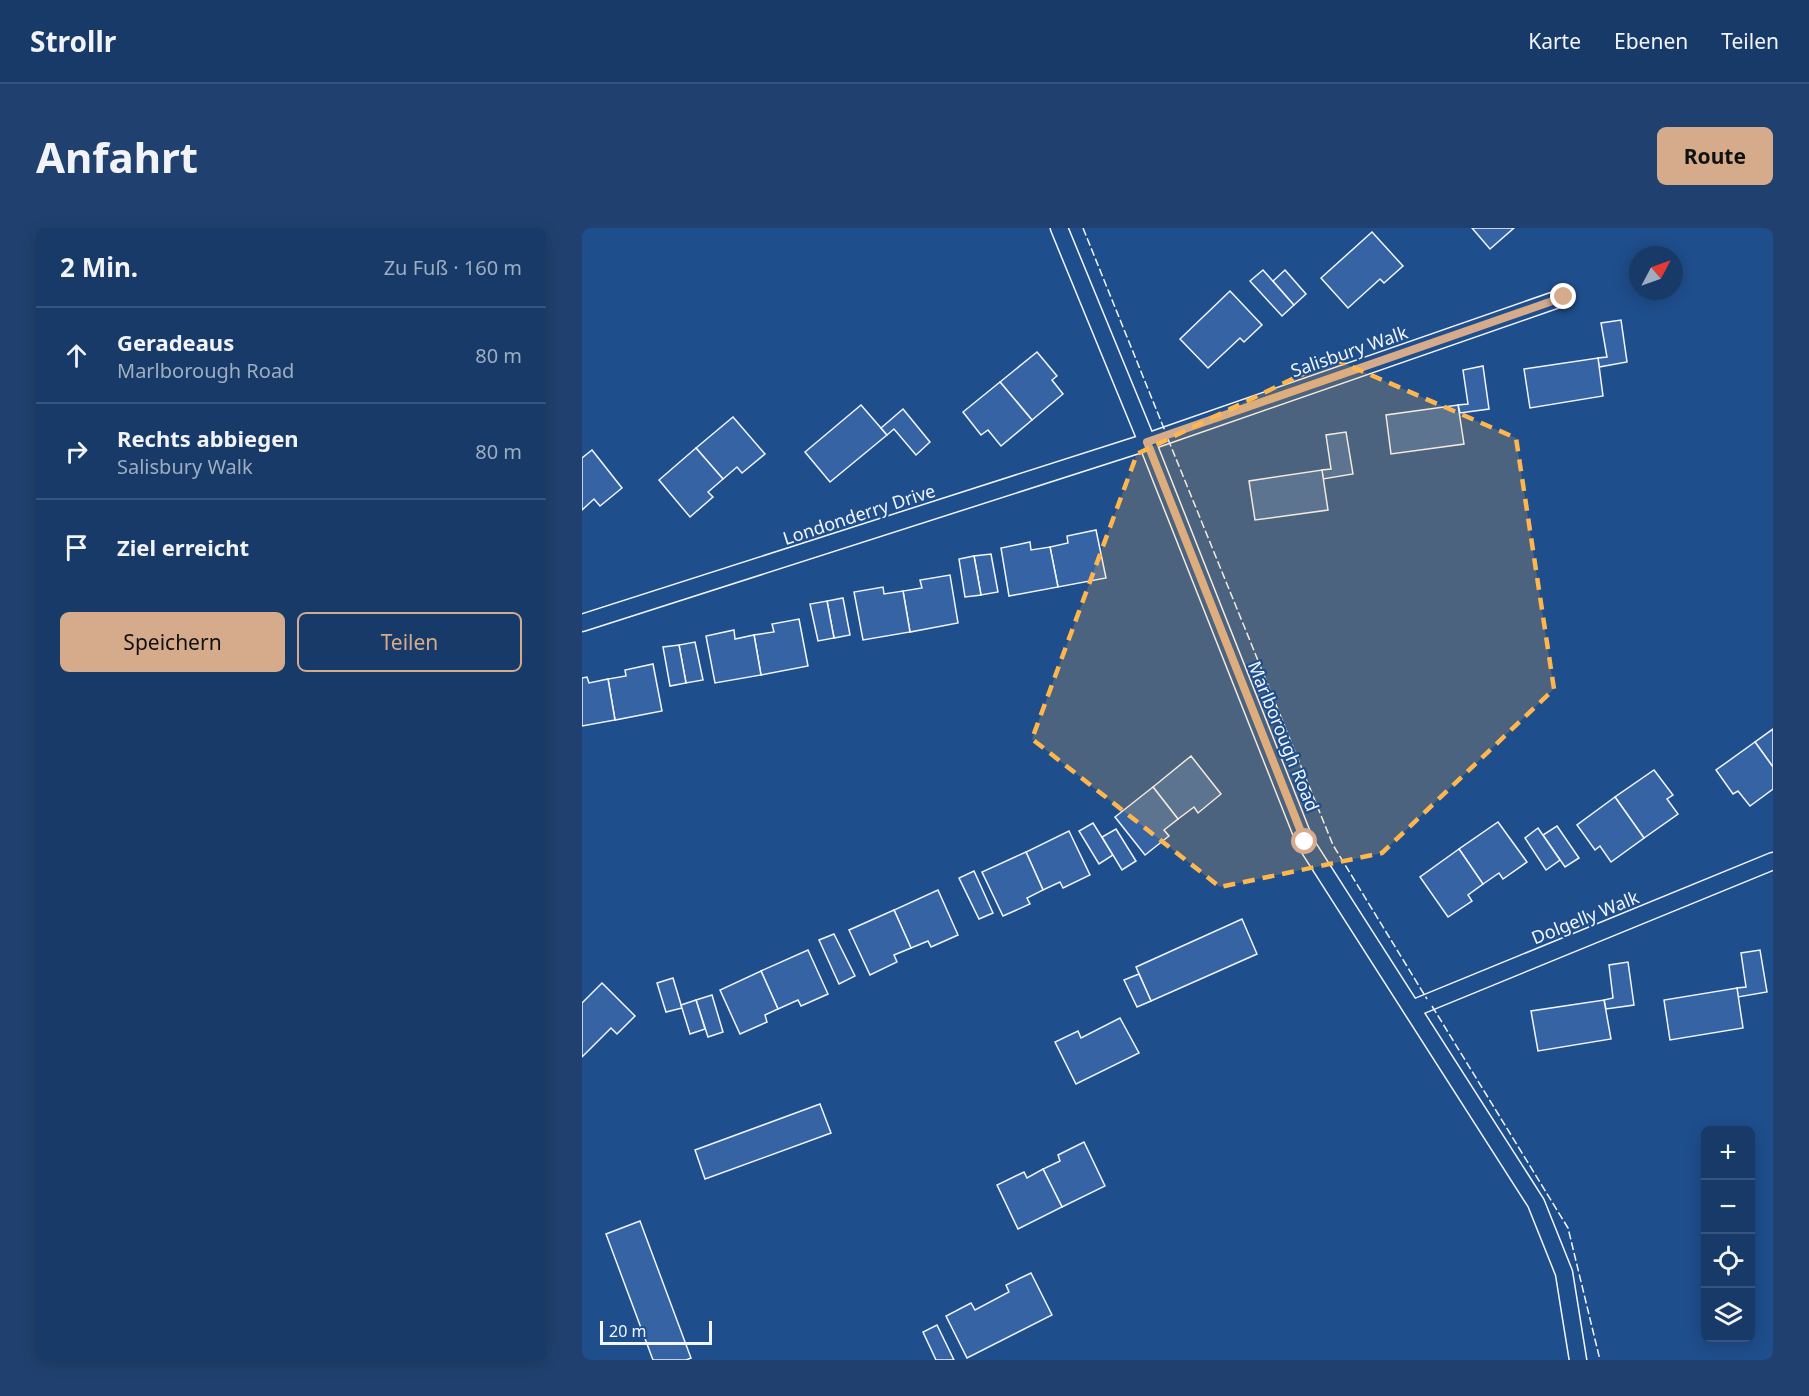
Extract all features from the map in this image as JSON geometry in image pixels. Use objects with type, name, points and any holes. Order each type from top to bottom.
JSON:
[{"type":"lane","name":"Marlborough Road","points":[[1059,228],[1147,442],[1305,842],[1536,1203],[1564,1273],[1578,1360]]},
{"type":"lane","name":"Salisbury Walk","points":[[1147,442],[1564,297]]},
{"type":"lane","name":"Londonderry Drive","points":[[582,623],[1147,442]]},
{"type":"lane","name":"Dolgelly Walk","points":[[1412,1009],[1773,861]]},
{"type":"highlighted area","points":[[1334,359],[1516,438],[1554,689],[1382,853],[1220,887],[1032,739],[1137,454]]},
{"type":"building","points":[[1472,228],[1514,228],[1490,249]]},
{"type":"building","points":[[1372,232],[1403,266],[1384,283],[1380,279],[1348,308],[1321,278]]},
{"type":"building","points":[[1263,270],[1294,305],[1282,316],[1250,281]]},
{"type":"building","points":[[1285,270],[1306,294],[1294,305],[1273,281]]},
{"type":"building","points":[[1230,291],[1262,325],[1244,342],[1240,338],[1208,368],[1180,339]]},
{"type":"building","points":[[1621,320],[1627,362],[1599,367],[1598,358],[1607,357],[1601,323]]},
{"type":"building","points":[[1037,352],[1057,376],[1052,380],[1063,394],[1032,420],[1000,382]]},
{"type":"building","points":[[1598,358],[1603,396],[1530,408],[1524,369]]},
{"type":"building","points":[[1483,366],[1489,409],[1460,413],[1458,405],[1468,404],[1463,370]]},
{"type":"building","points":[[1000,382],[1032,420],[1001,446],[988,430],[981,435],[963,412]]},
{"type":"building","points":[[861,405],[887,435],[830,482],[805,452]]},
{"type":"building","points":[[1458,405],[1464,444],[1391,454],[1386,415]]},
{"type":"building","points":[[903,409],[930,442],[916,455],[894,429],[887,435],[881,428]]},
{"type":"building","points":[[733,417],[765,454],[742,473],[737,467],[723,479],[696,448]]},
{"type":"building","points":[[1346,432],[1353,474],[1323,479],[1322,470],[1331,469],[1326,435]]},
{"type":"building","points":[[696,448],[723,479],[708,492],[713,497],[690,517],[659,480]]},
{"type":"building","points":[[592,450],[622,488],[600,506],[594,499],[582,510],[582,458]]},
{"type":"building","points":[[1322,470],[1328,510],[1255,520],[1249,481]]},
{"type":"building","points":[[1096,530],[1106,578],[1058,587],[1050,547],[1068,543],[1067,536]]},
{"type":"building","points":[[1030,542],[1031,550],[1050,547],[1058,587],[1009,596],[1001,548]]},
{"type":"building","points":[[991,554],[998,592],[981,595],[974,556]]},
{"type":"building","points":[[974,556],[981,595],[965,597],[959,559]]},
{"type":"building","points":[[950,575],[958,623],[910,632],[903,591],[922,588],[920,580]]},
{"type":"building","points":[[883,587],[884,594],[903,591],[910,632],[863,640],[854,592]]},
{"type":"building","points":[[843,598],[850,635],[834,638],[827,601]]},
{"type":"building","points":[[827,601],[834,638],[818,641],[810,604]]},
{"type":"building","points":[[799,619],[808,666],[761,675],[754,635],[774,632],[772,624]]},
{"type":"building","points":[[734,630],[735,639],[754,635],[761,675],[715,683],[706,636]]},
{"type":"building","points":[[695,642],[703,680],[686,683],[679,645]]},
{"type":"building","points":[[679,645],[686,683],[670,686],[663,647]]},
{"type":"building","points":[[653,664],[662,711],[615,720],[608,679],[626,676],[625,670]]},
{"type":"building","points":[[587,677],[589,683],[608,679],[615,720],[582,726],[582,678]]},
{"type":"building","points":[[1773,729],[1773,767],[1755,742]]},
{"type":"building","points":[[1755,742],[1773,767],[1773,789],[1750,806],[1738,791],[1733,794],[1716,770]]},
{"type":"building","points":[[1191,756],[1221,794],[1198,813],[1194,807],[1178,819],[1153,787]]},
{"type":"building","points":[[1654,770],[1673,795],[1667,799],[1678,814],[1644,838],[1615,797]]},
{"type":"building","points":[[1153,787],[1178,819],[1164,830],[1169,836],[1145,855],[1115,817]]},
{"type":"building","points":[[1615,797],[1644,838],[1611,862],[1600,846],[1595,850],[1577,825]]},
{"type":"building","points":[[1498,822],[1527,862],[1503,879],[1499,873],[1483,884],[1459,849]]},
{"type":"building","points":[[1093,823],[1113,855],[1099,864],[1079,831]]},
{"type":"building","points":[[1557,826],[1579,858],[1565,867],[1543,835]]},
{"type":"building","points":[[1538,828],[1560,860],[1546,870],[1525,838]]},
{"type":"building","points":[[1116,829],[1136,861],[1122,870],[1102,837]]},
{"type":"building","points":[[1069,831],[1090,875],[1063,888],[1060,882],[1043,890],[1026,852]]},
{"type":"building","points":[[1459,849],[1483,884],[1468,895],[1472,901],[1448,917],[1420,877]]},
{"type":"building","points":[[1026,852],[1043,890],[1027,898],[1030,904],[1003,916],[982,872]]},
{"type":"building","points":[[974,871],[993,913],[979,919],[959,878]]},
{"type":"building","points":[[938,890],[958,935],[931,947],[928,941],[911,948],[894,910]]},
{"type":"building","points":[[894,910],[911,948],[894,955],[897,962],[870,975],[849,930]]},
{"type":"building","points":[[1242,919],[1257,954],[1151,1001],[1136,967]]},
{"type":"building","points":[[834,934],[855,976],[839,984],[819,940]]},
{"type":"building","points":[[808,950],[828,994],[801,1006],[798,1000],[778,1009],[761,971]]},
{"type":"building","points":[[1760,950],[1767,992],[1738,997],[1737,988],[1746,987],[1741,953]]},
{"type":"building","points":[[1628,962],[1634,1005],[1606,1009],[1604,1000],[1613,998],[1609,965]]},
{"type":"building","points":[[761,971],[778,1009],[765,1015],[767,1022],[740,1034],[720,990]]},
{"type":"building","points":[[1139,974],[1151,1001],[1137,1007],[1124,980]]},
{"type":"building","points":[[673,978],[682,1008],[666,1012],[657,983]]},
{"type":"building","points":[[602,983],[635,1016],[617,1034],[611,1028],[582,1057],[582,1003]]},
{"type":"building","points":[[1737,988],[1743,1028],[1670,1040],[1664,1000]]},
{"type":"building","points":[[712,995],[723,1032],[708,1037],[696,1000]]},
{"type":"building","points":[[696,1000],[705,1029],[690,1034],[681,1005]]},
{"type":"building","points":[[1604,1000],[1611,1039],[1538,1051],[1531,1011]]},
{"type":"building","points":[[1120,1018],[1139,1053],[1076,1084],[1055,1042],[1078,1031],[1081,1038]]},
{"type":"building","points":[[820,1104],[831,1133],[705,1179],[695,1150]]},
{"type":"building","points":[[1084,1142],[1105,1186],[1062,1207],[1043,1169],[1060,1161],[1058,1155]]},
{"type":"building","points":[[1043,1169],[1062,1207],[1018,1229],[997,1185],[1024,1172],[1027,1178]]},
{"type":"building","points":[[640,1221],[691,1358],[686,1360],[653,1360],[606,1234]]},
{"type":"building","points":[[1031,1273],[1052,1315],[967,1358],[946,1316],[971,1303],[975,1310],[1009,1292],[1006,1285]]},
{"type":"building","points":[[937,1325],[954,1360],[936,1360],[923,1332]]},
{"type":"fence","points":[[1083,228],[1165,431]]},
{"type":"fence","points":[[1168,439],[1333,845],[1427,999]]},
{"type":"fence","points":[[1432,1006],[1568,1228],[1600,1360]]},
{"type":"route","points":[[1305,842],[1147,442],[1564,297]]}]
